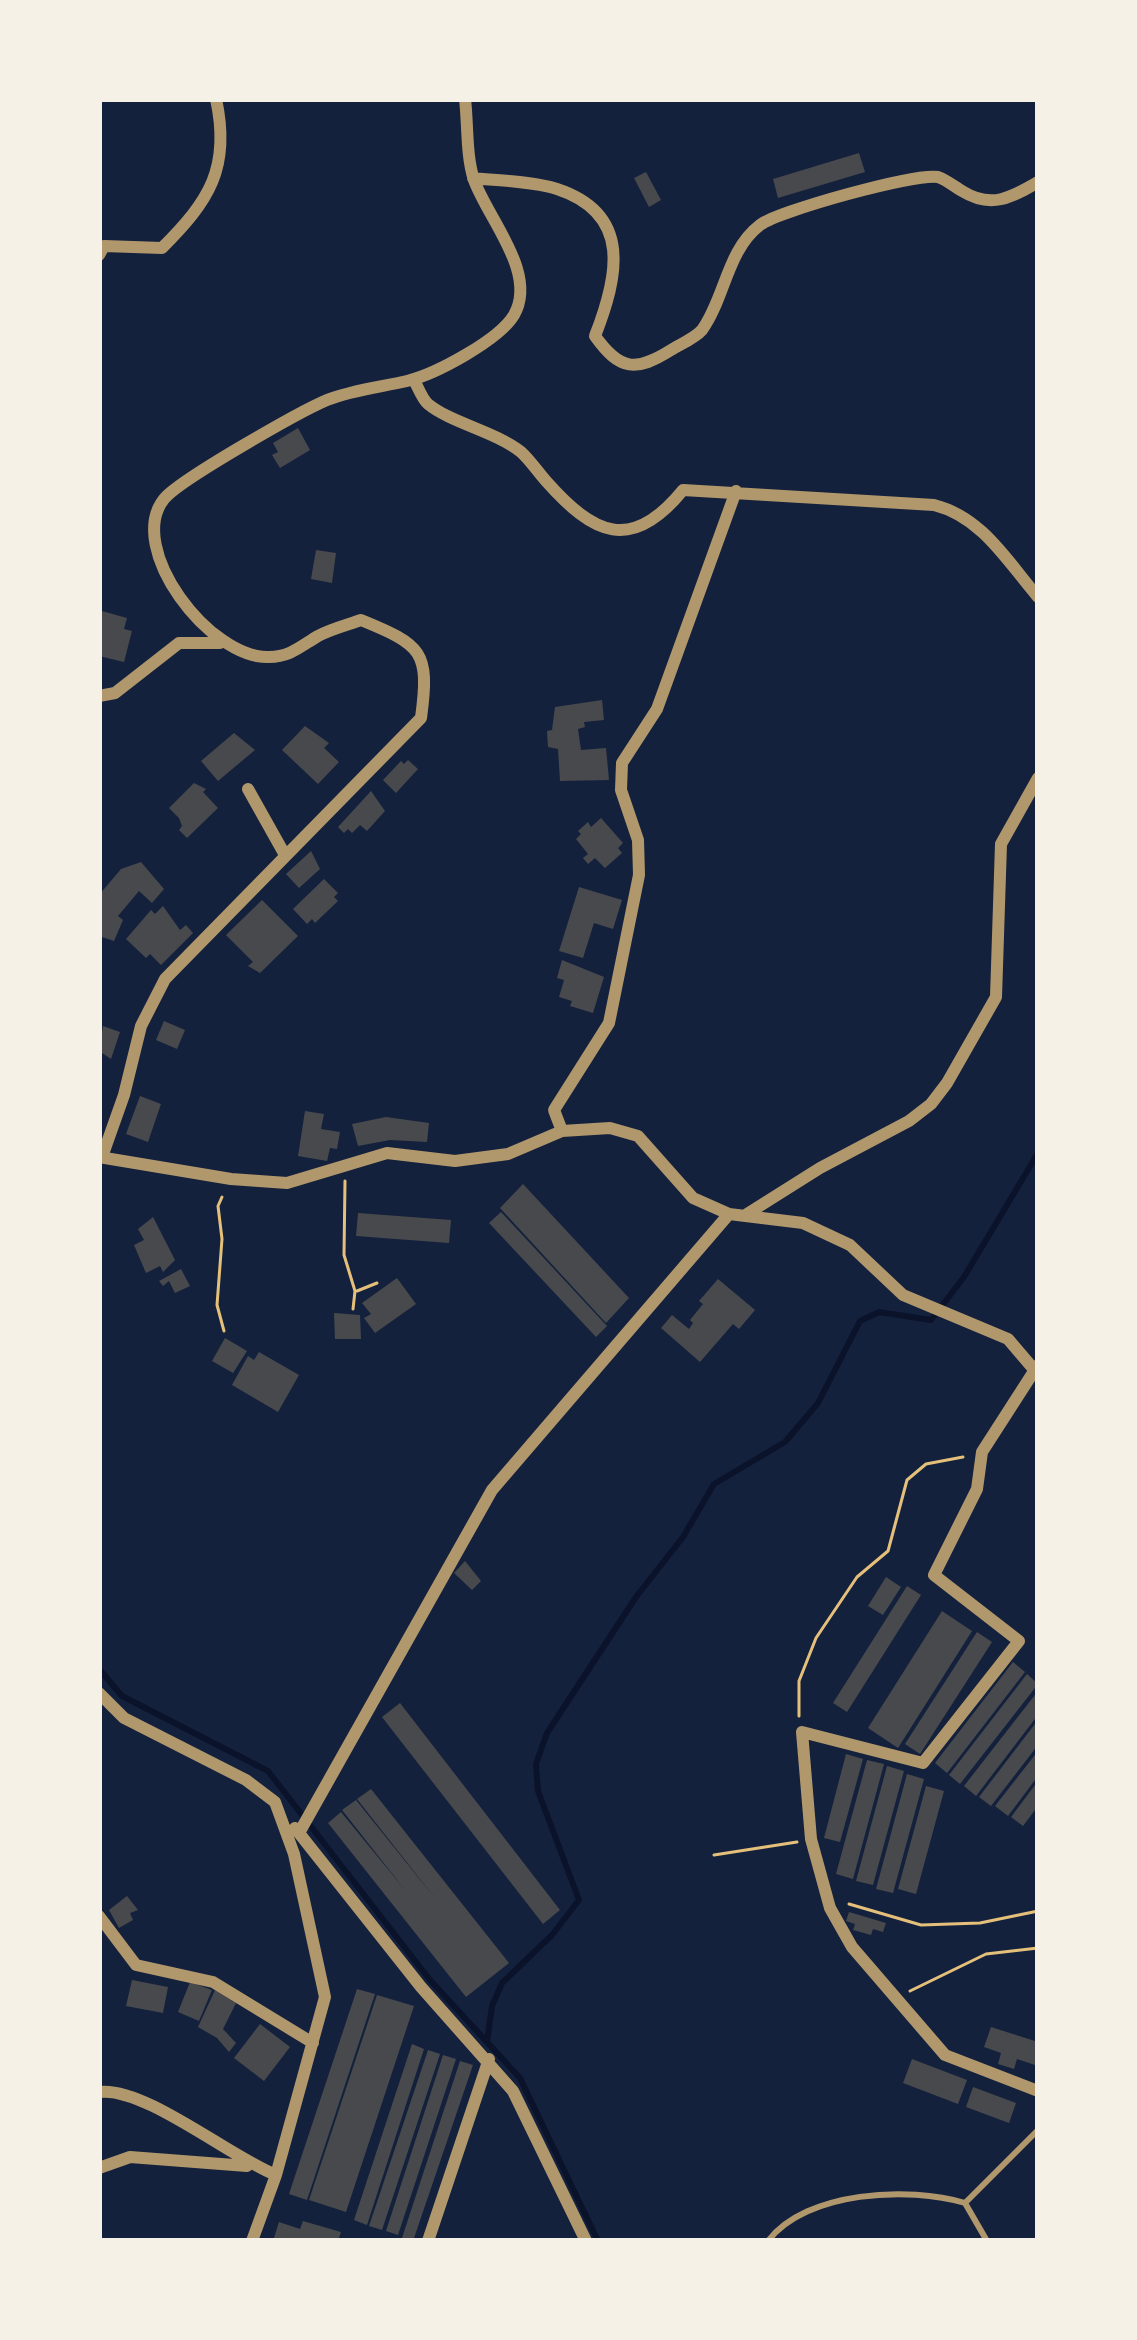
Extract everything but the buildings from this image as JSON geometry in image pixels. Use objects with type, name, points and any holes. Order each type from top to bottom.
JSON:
[{"type":"street","points":[[99,255],[104,246],[161,248],[211,193],[222,127],[216,99]]},
{"type":"street","points":[[465,99],[473,178],[520,276],[517,310],[499,334],[414,380],[328,400],[217,462],[165,497],[154,517],[156,545],[182,604],[221,643],[268,658],[297,652],[319,636],[361,620],[405,638],[423,655],[426,684],[421,718],[165,980],[141,1026],[124,1095],[101,1157],[231,1179],[287,1183],[387,1153],[455,1160],[508,1154],[562,1131],[610,1128],[638,1136],[693,1198],[729,1214],[803,1223],[850,1245],[904,1295],[1008,1339],[1037,1369],[982,1452],[977,1489],[934,1575],[1019,1641],[923,1763],[802,1732],[811,1839],[830,1908],[852,1947],[945,2055],[1038,2092]]},
{"type":"street","points":[[473,178],[552,188],[586,201],[603,220],[617,261],[614,289],[595,336],[607,352],[631,367],[648,365],[700,332],[738,252],[755,228],[774,216],[890,182],[939,177],[976,200],[1005,202],[1038,182]]},
{"type":"street","points":[[414,380],[427,403],[523,453],[585,521],[606,530],[646,524],[667,510],[683,490],[934,506],[959,512],[982,530],[1038,597]]},
{"type":"street","points":[[562,1131],[554,1110],[609,1023],[639,875],[638,839],[621,790],[622,763],[657,709],[736,491]]},
{"type":"street","points":[[99,696],[115,693],[179,643],[221,643]]},
{"type":"street","points":[[747,1214],[909,1121],[947,1083],[997,997],[1001,844],[1038,778]]},
{"type":"street","points":[[248,788],[285,856]]},
{"type":"street","points":[[299,1833],[492,1490],[729,1214]]},
{"type":"street","points":[[99,1693],[124,1718],[246,1780],[275,1802],[421,1987],[513,2091],[586,2241]]},
{"type":"street","points":[[251,2241],[276,2175],[325,1997],[294,1854],[275,1802]]},
{"type":"street","points":[[99,1916],[136,1965],[213,1982],[313,2043]]},
{"type":"street","points":[[428,2241],[489,2059]]},
{"type":"street","points":[[99,2092],[139,2099],[276,2175]]},
{"type":"street","points":[[99,2168],[130,2157],[254,2166]]},
{"type":"lane","points":[[965,2203],[1038,2130]]},
{"type":"lane","points":[[768,2241],[782,2223],[824,2205],[932,2193],[965,2203],[987,2241]]},
{"type":"path","points":[[345,1167],[344,1255],[355,1292],[352,1310]]},
{"type":"path","points":[[224,1331],[217,1305],[222,1239],[218,1206],[231,1179]]},
{"type":"path","points":[[355,1292],[377,1282]]},
{"type":"path","points":[[802,1732],[797,1711],[799,1681],[816,1637],[848,1588],[888,1551],[907,1480],[926,1464],[982,1452]]},
{"type":"path","points":[[714,1855],[811,1839]]},
{"type":"path","points":[[830,1908],[846,1903],[921,1925],[980,1923],[1038,1912]]},
{"type":"path","points":[[898,1997],[986,1954],[1038,1948]]},
{"type":"waterway","points":[[487,2042],[492,2006],[502,1983],[552,1935],[579,1900],[538,1791],[536,1764],[547,1733],[636,1597],[683,1537],[714,1484],[785,1442],[818,1403],[860,1321],[879,1312],[931,1320],[964,1277],[1038,1153]]},
{"type":"waterway","points":[[99,1669],[122,1696],[268,1771],[430,1980],[520,2078],[598,2241]]}]
